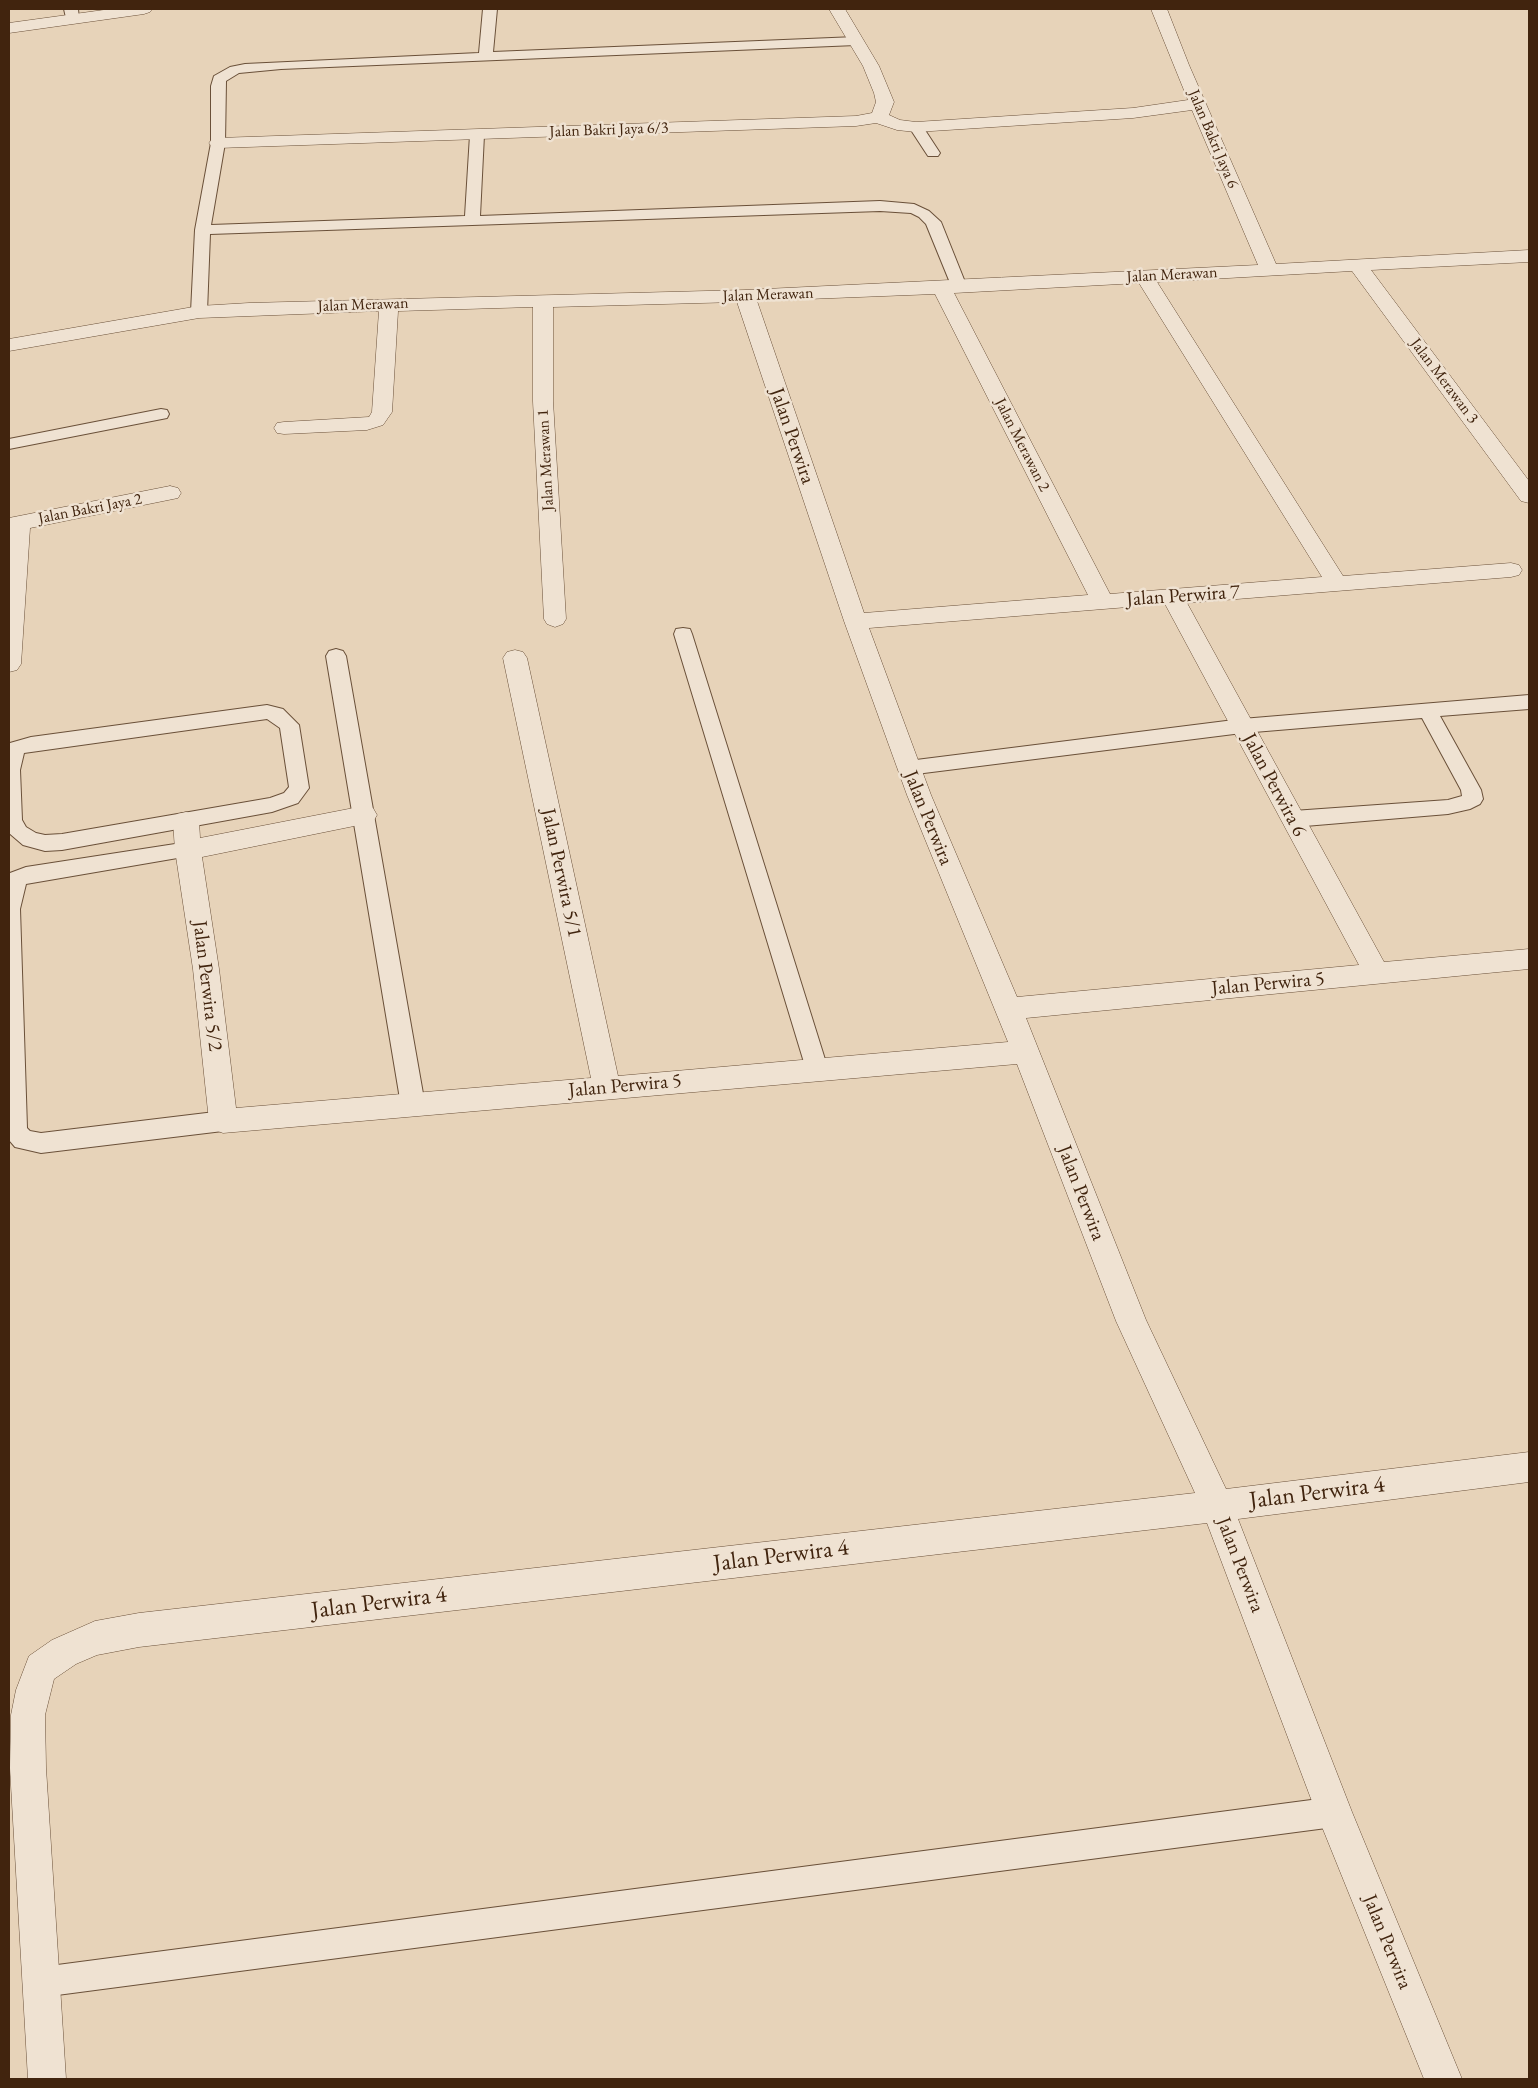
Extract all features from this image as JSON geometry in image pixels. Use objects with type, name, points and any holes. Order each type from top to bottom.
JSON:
[{"type":"street","points":[[9,28],[71,14],[144,9]]},
{"type":"street","points":[[837,9],[871,66],[883,93],[884,107],[878,117],[897,125],[916,127],[1133,113],[1198,104]]},
{"type":"street","name":"Jalan Bakri Jaya 6","points":[[1159,9],[1269,269]]},
{"type":"street","name":"Jalan Bakri Jaya 6/3","points":[[218,143],[856,121],[878,117]]},
{"type":"street","name":"Jalan Merawan","points":[[9,345],[199,312],[389,304],[745,296],[1529,256]]},
{"type":"street","name":"Jalan Merawan 3","points":[[1358,266],[1529,496]]},
{"type":"street","points":[[1144,276],[1337,584]]},
{"type":"street","name":"Jalan Merawan 2","points":[[950,287],[1103,602]]},
{"type":"street","name":"Jalan Perwira","points":[[745,296],[855,622],[908,768],[1026,1052],[1132,1320],[1217,1506],[1334,1812],[1443,2079]]},
{"type":"street","name":"Jalan Merawan 1","points":[[543,301],[543,401],[555,619]]},
{"type":"street","points":[[284,428],[367,424],[376,421],[382,412],[389,304]]},
{"type":"street","name":"Jalan Bakri Jaya 2","points":[[14,524],[170,493]]},
{"type":"street","points":[[9,664],[14,524]]},
{"type":"street","name":"Jalan Perwira 7","points":[[855,622],[1511,570]]},
{"type":"street","name":"Jalan Perwira 6","points":[[1172,597],[1377,974]]},
{"type":"street","name":"Jalan Perwira 5/1","points":[[515,658],[607,1088]]},
{"type":"street","points":[[188,850],[364,815]]},
{"type":"street","name":"Jalan Perwira 5/2","points":[[186,821],[188,850],[206,969],[223,1121]]},
{"type":"street","name":"Jalan Perwira 5","points":[[1008,1009],[1529,959]]},
{"type":"street","name":"Jalan Perwira 5","points":[[223,1121],[1026,1052]]},
{"type":"street","name":"Jalan Perwira 4","points":[[42,1982],[28,1768],[28,1715],[33,1690],[41,1668],[64,1652],[95,1638],[139,1630],[1217,1506],[1529,1467]]},
{"type":"street","points":[[42,1982],[47,2079]]},
{"type":"lane","points":[[486,56],[490,9]]},
{"type":"lane","points":[[199,312],[203,230],[218,143],[219,79],[235,70],[272,66],[486,56],[856,41]]},
{"type":"lane","points":[[916,127],[933,153]]},
{"type":"lane","points":[[472,219],[477,135]]},
{"type":"lane","points":[[203,230],[880,206],[914,209],[924,214],[933,222],[950,287]]},
{"type":"lane","points":[[9,444],[161,414]]},
{"type":"lane","points":[[683,634],[817,1069]]},
{"type":"lane","points":[[336,656],[413,1105]]},
{"type":"lane","points":[[908,768],[1242,726],[1529,702]]},
{"type":"lane","points":[[1293,819],[1448,807],[1463,804],[1473,799],[1471,790],[1427,710]]},
{"type":"lane","points":[[260,712],[276,714],[290,725],[299,788],[291,798],[272,805],[186,821],[62,842],[45,843],[30,840],[19,832],[12,821],[10,770],[12,756],[17,748],[32,744],[260,712]]},
{"type":"lane","points":[[188,850],[26,875],[16,879],[9,909],[16,1131],[23,1140],[41,1144],[223,1121]]},
{"type":"lane","points":[[42,1982],[1334,1812]]}]
